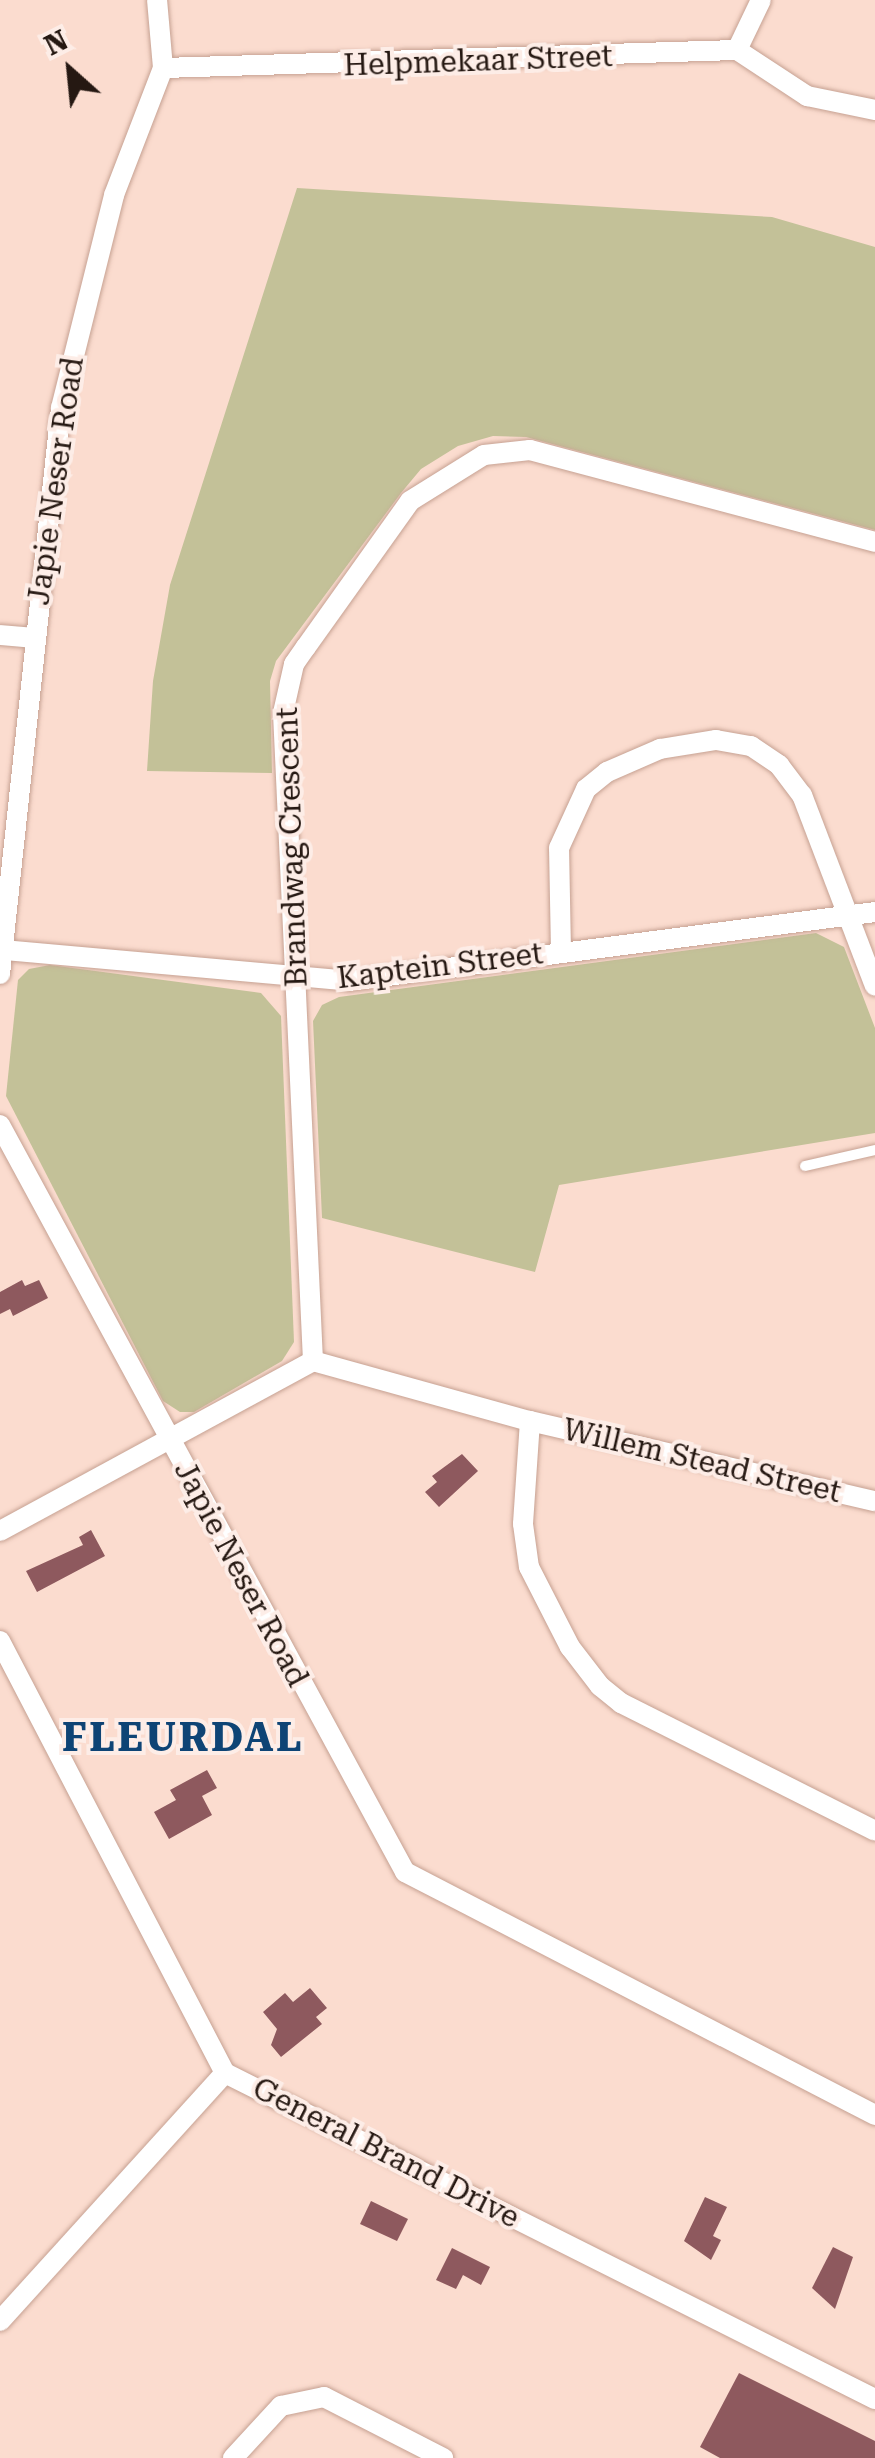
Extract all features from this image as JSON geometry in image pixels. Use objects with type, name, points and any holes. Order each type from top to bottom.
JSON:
[{"type":"street","name":"Japie Neser Road","points":[[0,974],[34,638],[74,349],[114,195],[163,68],[157,0]]},
{"type":"street","points":[[761,0],[737,50],[807,96],[875,110]]},
{"type":"street","name":"Helpmekaar Street","points":[[163,68],[737,50]]},
{"type":"street","name":"Brandwag Crescent","points":[[313,1361],[283,713],[288,683],[306,646],[410,501],[435,481],[484,455],[530,450],[875,542]]},
{"type":"street","points":[[0,635],[34,638]]},
{"type":"street","points":[[561,951],[559,848],[586,789],[607,772],[660,749],[716,740],[751,746],[779,764],[802,795],[875,986]]},
{"type":"street","name":"Kaptein Street","points":[[4,950],[348,982],[875,912]]},
{"type":"street","name":"Japie Neser Road","points":[[0,1125],[405,1872],[875,2115]]},
{"type":"street","points":[[0,1531],[168,1436],[313,1361]]},
{"type":"street","name":"Willem Stead Street","points":[[313,1361],[530,1421],[875,1501]]},
{"type":"street","name":"Willem Stead Street","points":[[530,1421],[523,1524],[529,1566],[570,1647],[600,1686],[622,1703],[875,1831]]},
{"type":"street","name":"General Brand Drive","points":[[0,1641],[225,2073],[875,2399]]},
{"type":"street","points":[[0,2320],[225,2073]]},
{"type":"street","points":[[233,2458],[281,2406],[324,2397],[443,2458]]},
{"type":"lane","points":[[805,1166],[875,1150]]},
{"type":"shaded area","points":[[297,188],[772,217],[875,247],[875,530],[526,437],[493,436],[458,446],[421,469],[276,661],[270,681],[272,773],[147,771],[153,681],[170,585]]},
{"type":"shaded area","points":[[816,933],[844,947],[875,1028],[875,1133],[559,1185],[535,1272],[322,1218],[313,1021],[322,1005],[339,997]]},
{"type":"shaded area","points":[[50,965],[261,993],[281,1016],[294,1342],[282,1361],[194,1412],[180,1412],[163,1401],[6,1096],[18,980],[29,969]]},
{"type":"building","points":[[22,1280],[25,1286],[39,1280],[48,1298],[13,1316],[10,1309],[0,1314],[0,1292]]},
{"type":"building","points":[[462,1454],[478,1471],[439,1507],[425,1492],[437,1482],[432,1476]]},
{"type":"building","points":[[91,1530],[105,1556],[37,1592],[26,1571],[83,1545],[79,1537]]},
{"type":"building","points":[[207,1770],[217,1788],[202,1796],[212,1815],[169,1839],[154,1812],[176,1800],[170,1790]]},
{"type":"building","points":[[310,1988],[327,2008],[316,2017],[322,2024],[281,2057],[271,2045],[277,2029],[263,2012],[285,1993],[293,2002]]},
{"type":"building","points":[[705,2197],[727,2207],[713,2236],[721,2240],[711,2260],[684,2241]]},
{"type":"building","points":[[371,2201],[408,2219],[397,2241],[360,2224]]},
{"type":"building","points":[[833,2247],[853,2257],[835,2309],[812,2288]]},
{"type":"building","points":[[452,2248],[490,2267],[481,2285],[463,2275],[456,2289],[436,2280]]},
{"type":"building","points":[[739,2373],[875,2441],[875,2458],[720,2458],[700,2447]]},
{"type":"district","name":"FLEURDAL","points":[[183,1738]]}]
